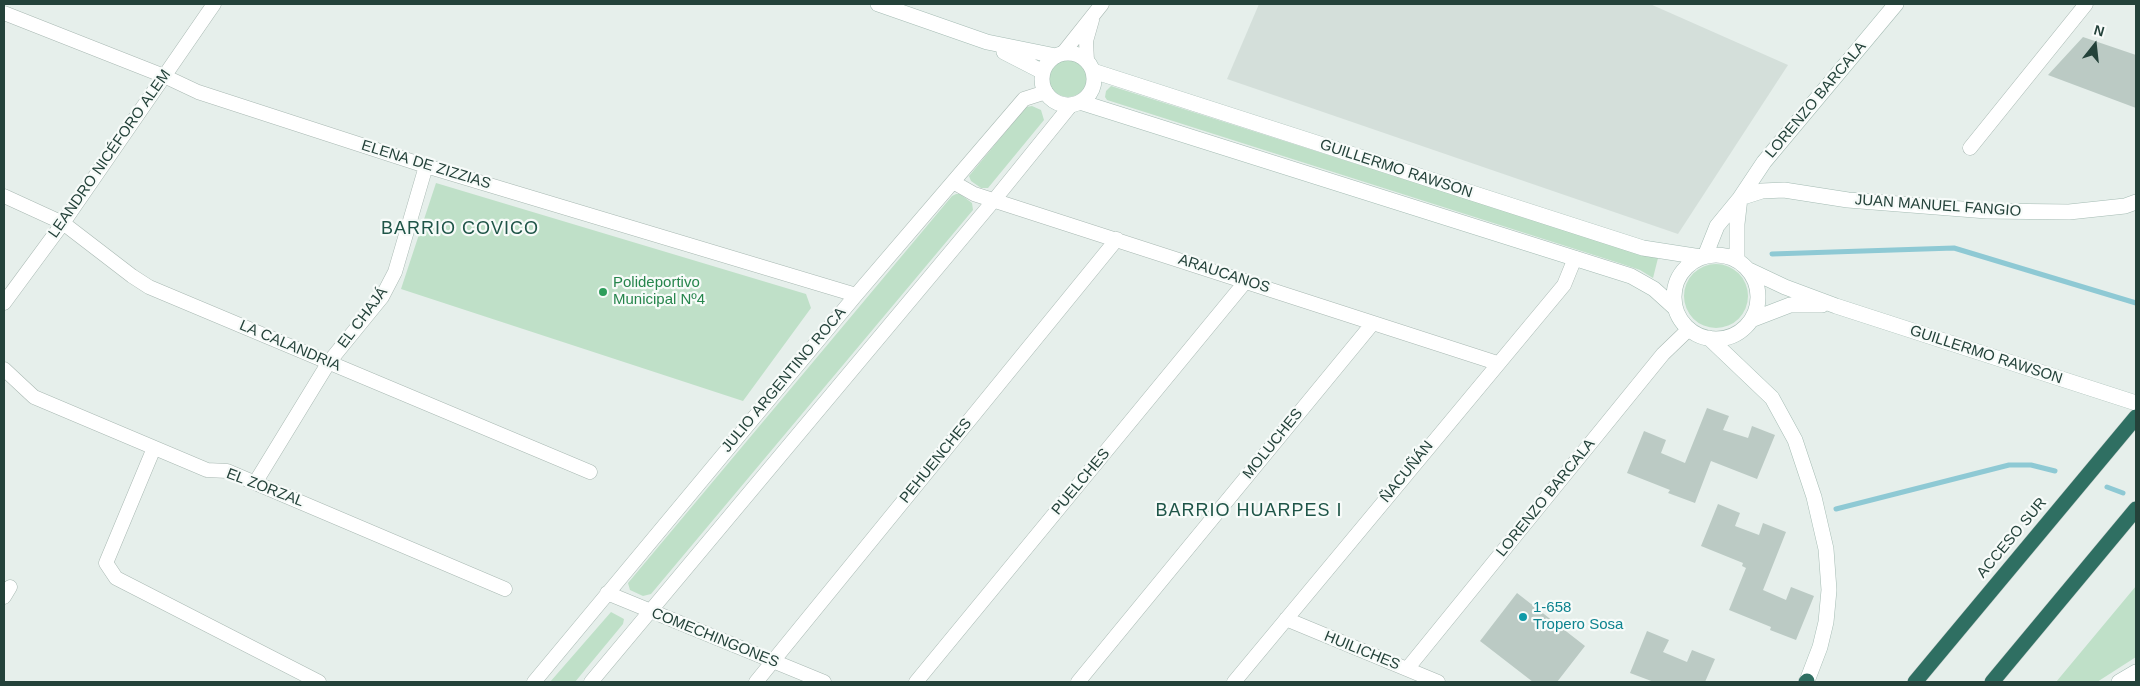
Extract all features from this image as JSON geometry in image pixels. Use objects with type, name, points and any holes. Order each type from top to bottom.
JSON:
[{"type":"highway","name":"ACCESO SUR","points":[[1915,682],[2136,417]]},
{"type":"highway","points":[[1992,682],[2136,509]]},
{"type":"main road","points":[[878,4],[987,42],[1043,72]]},
{"type":"main road","name":"LORENZO BARCALA","points":[[1703,257],[1717,226],[1740,198],[1764,162],[1896,4]]},
{"type":"main road","points":[[987,42],[1059,54],[1077,54],[1090,66],[1093,85],[1090,92],[1075,103],[1056,102],[1046,92],[1042,79],[1043,72],[1050,60],[1059,54]]},
{"type":"main road","name":"GUILLERMO RAWSON","points":[[1090,66],[1643,248],[1703,257]]},
{"type":"main road","name":"GUILLERMO RAWSON","points":[[1075,103],[1575,258],[1641,281],[1664,296],[1675,308]]},
{"type":"main road","name":"JUAN MANUEL FANGIO","points":[[1740,198],[1762,191],[1784,190],[1848,200],[1987,211],[2069,212],[2125,206],[2136,202]]},
{"type":"main road","name":"LORENZO BARCALA","points":[[1740,198],[1737,224],[1743,265]]},
{"type":"main road","points":[[1719,254],[1743,265],[1756,283],[1759,296],[1757,309],[1752,320],[1742,330],[1731,336],[1709,338],[1700,336],[1689,329],[1680,319],[1675,308],[1675,285],[1680,274],[1691,263],[1703,257],[1719,254]]},
{"type":"main road","name":"GUILLERMO RAWSON","points":[[1743,265],[1785,287],[1836,306],[2136,403]]},
{"type":"main road","name":"GUILLERMO RAWSON","points":[[1752,320],[1778,308],[1790,305],[1836,306]]},
{"type":"main road","points":[[1709,338],[1772,398],[1795,440],[1814,497],[1826,549],[1829,590],[1826,622],[1820,648],[1806,682]]},
{"type":"main road","points":[[2119,682],[2136,672]]},
{"type":"street","name":"LEANDRO NICÉFORO ALEM","points":[[4,304],[63,223],[214,4]]},
{"type":"street","points":[[1970,148],[2086,4]]},
{"type":"street","points":[[1059,54],[1098,9]]},
{"type":"street","points":[[1090,66],[1086,41],[1098,9]]},
{"type":"street","name":"ELENA DE ZIZZIAS","points":[[4,13],[164,76],[198,92],[426,166],[856,295]]},
{"type":"street","name":"JULIO ARGENTINO ROCA","points":[[534,682],[856,295],[1024,99],[1046,92]]},
{"type":"street","points":[[591,682],[1075,103]]},
{"type":"street","name":"EL CHAJÁ","points":[[255,483],[329,362],[382,297],[395,272],[426,166]]},
{"type":"street","name":"ARAUCANOS","points":[[953,182],[974,194],[995,199],[1497,363]]},
{"type":"street","name":"LA CALANDRIA","points":[[4,196],[63,223],[149,287],[590,472]]},
{"type":"street","name":"PEHUENCHES","points":[[756,682],[1117,239]]},
{"type":"street","name":"ÑACUÑÁN","points":[[1234,682],[1497,363],[1564,285],[1575,258]]},
{"type":"street","name":"PUELCHES","points":[[916,682],[1246,282]]},
{"type":"street","name":"MOLUCHES","points":[[1078,682],[1372,323]]},
{"type":"street","name":"LORENZO BARCALA","points":[[1407,670],[1663,354],[1689,329]]},
{"type":"street","name":"EL ZORZAL","points":[[4,369],[34,397],[206,470],[227,471],[505,588]]},
{"type":"street","points":[[154,448],[106,563],[116,578],[319,682]]},
{"type":"street","name":"COMECHINGONES","points":[[607,593],[824,682]]},
{"type":"street","name":"HUILICHES","points":[[1286,619],[1438,682]]},
{"type":"shaded area","points":[[1259,4],[1650,4],[1788,65],[1678,234],[1227,79]]},
{"type":"green space","points":[[1068,59],[1075,60],[1081,65],[1086,71],[1086,85],[1081,91],[1075,96],[1068,97],[1061,96],[1055,91],[1050,85],[1049,78],[1050,71],[1055,65],[1061,60]]},
{"type":"green space","points":[[1111,86],[1643,255],[1658,258],[1653,278],[1640,270],[1619,263],[1107,100],[1105,97],[1106,91]]},
{"type":"green space","points":[[1032,106],[1041,110],[1044,120],[988,188],[981,188],[971,181],[969,176],[1026,107]]},
{"type":"green space","name":"Polideportivo Municipal Nº4","points":[[436,183],[806,294],[811,308],[743,401],[401,289]]},
{"type":"green space","points":[[960,194],[972,203],[973,210],[651,594],[643,596],[630,590],[628,583],[952,196]]},
{"type":"green space","points":[[1710,264],[1722,264],[1739,273],[1746,284],[1748,296],[1746,308],[1739,319],[1722,328],[1710,328],[1698,323],[1689,314],[1684,302],[1684,290],[1689,278],[1698,269]]},
{"type":"green space","points":[[2136,586],[2136,657],[2097,682],[2056,682]]},
{"type":"green space","points":[[611,612],[624,619],[623,624],[575,682],[550,682]]},
{"type":"building","points":[[2083,37],[2136,55],[2136,108],[2048,75]]},
{"type":"building","points":[[1707,408],[1729,416],[1723,430],[1748,438],[1752,426],[1775,435],[1757,479],[1711,461],[1695,503],[1668,493],[1670,490],[1627,473],[1644,431],[1666,440],[1661,453],[1685,463]]},
{"type":"building","points":[[1718,504],[1740,513],[1735,526],[1759,535],[1763,523],[1786,532],[1763,590],[1786,600],[1791,587],[1814,596],[1796,640],[1770,630],[1771,627],[1729,610],[1746,568],[1742,566],[1743,563],[1701,546]]},
{"type":"building","name":"1-658 Tropero Sosa","points":[[1517,593],[1585,646],[1557,682],[1533,682],[1480,641]]},
{"type":"building","points":[[1647,631],[1669,640],[1663,652],[1687,662],[1692,650],[1715,659],[1705,682],[1654,682],[1630,673]]},
{"type":"waterway","points":[[1772,254],[1954,248],[2136,303]]},
{"type":"waterway","points":[[1836,509],[2009,465],[2031,465],[2055,471]]},
{"type":"waterway","points":[[2107,487],[2123,493]]},
{"type":"place","name":"Polideportivo Municipal Nº4","points":[[603,292]]},
{"type":"place","name":"1-658 Tropero Sosa","points":[[1523,617]]},
{"type":"district","name":"BARRIO COVICO","points":[[460,229]]},
{"type":"district","name":"BARRIO HUARPES I","points":[[1249,511]]}]
